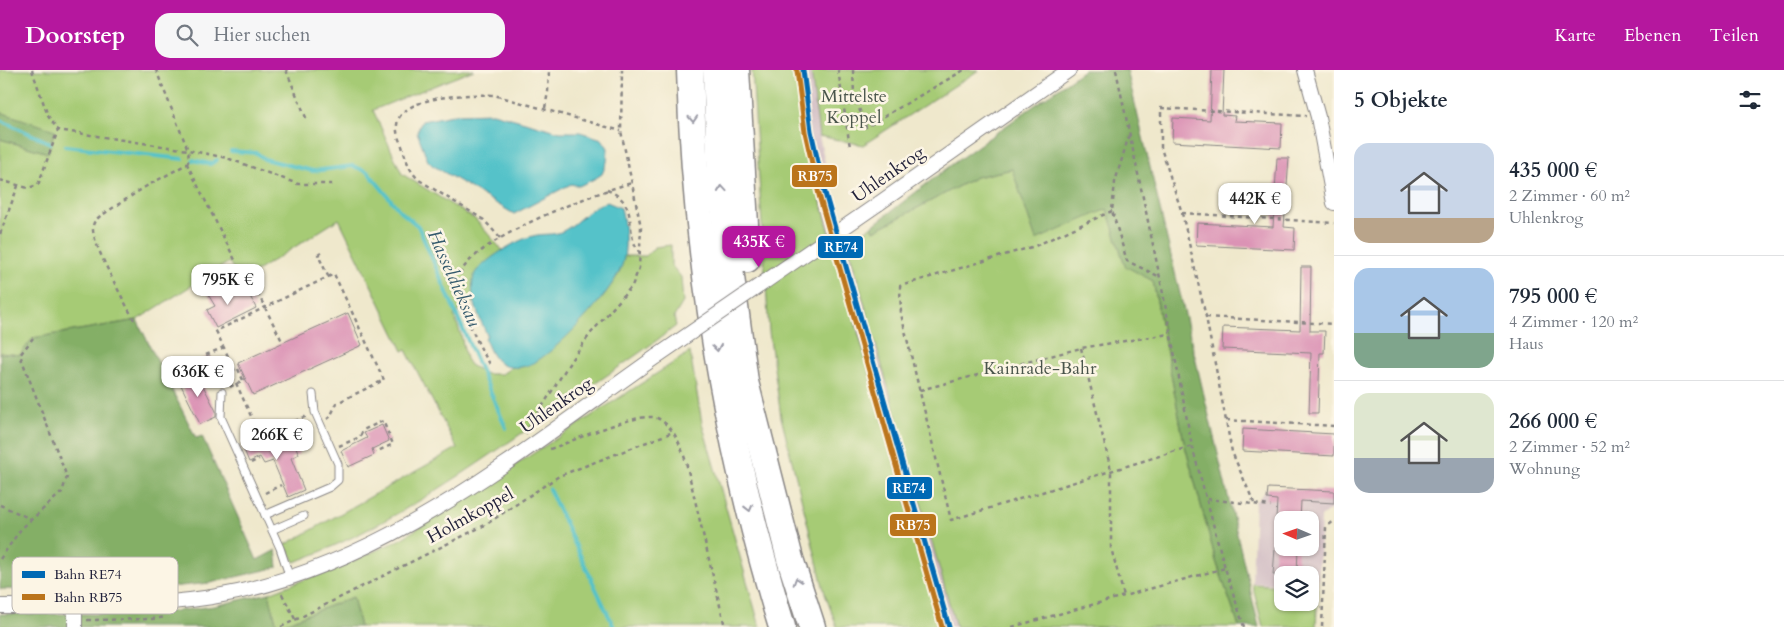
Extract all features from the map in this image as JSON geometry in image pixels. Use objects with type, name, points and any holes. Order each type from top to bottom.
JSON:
[{"type":"highway","points":[[690,70],[699,200],[718,358],[743,484],[764,567],[782,627]]},
{"type":"highway","points":[[716,70],[721,181],[730,276],[745,382],[787,549],[812,627]]},
{"type":"highway","points":[[736,70],[745,233],[761,445]]},
{"type":"street","name":"Uhlenkrog","points":[[178,601],[212,597],[290,578],[335,561],[395,533],[455,496],[526,443],[657,356],[1070,70]]},
{"type":"street","points":[[1305,70],[1318,117],[1334,203]]},
{"type":"street","points":[[75,614],[75,627]]},
{"type":"lane","points":[[222,392],[221,417],[272,530],[290,578]]},
{"type":"lane","points":[[265,516],[334,485],[340,476],[315,412],[313,394]]},
{"type":"lane","points":[[272,530],[304,516]]},
{"type":"path","points":[[32,70],[48,116],[58,130],[188,150],[226,158],[298,184],[336,184]]},
{"type":"path","points":[[134,320],[97,243],[93,228],[94,222],[145,187],[187,164],[190,159],[156,70]]},
{"type":"path","points":[[286,70],[308,120]]},
{"type":"path","points":[[545,108],[549,70]]},
{"type":"path","points":[[622,70],[622,131],[641,227],[639,268],[632,286],[591,333],[528,426],[526,443],[539,454],[618,423],[651,417],[659,419],[673,432],[680,443],[686,462],[724,627]]},
{"type":"path","points":[[838,70],[850,147]]},
{"type":"path","points":[[853,70],[854,95],[866,127],[964,70]]},
{"type":"path","points":[[1116,70],[1160,278],[1169,334],[1192,446],[1225,568],[1244,627]]},
{"type":"path","points":[[500,238],[484,220],[419,180],[412,173],[397,134],[398,121],[406,110],[419,103],[460,96],[494,95],[622,131]]},
{"type":"path","points":[[1254,503],[1232,452],[1206,317],[1182,213],[1161,148],[1161,108],[1318,117]]},
{"type":"path","points":[[0,180],[28,188],[38,185],[58,130]]},
{"type":"path","points":[[1130,134],[1115,182],[1112,212],[1127,262],[1160,278]]},
{"type":"path","points":[[187,164],[236,262]]},
{"type":"path","points":[[490,364],[478,342],[459,285],[460,274],[466,264],[480,251],[500,238],[608,190],[632,183]]},
{"type":"path","points":[[0,234],[18,186]]},
{"type":"path","points":[[608,190],[621,198],[629,209],[633,242],[641,254]]},
{"type":"path","points":[[1112,212],[1035,246],[900,286],[900,314],[951,520],[1192,446]]},
{"type":"path","points":[[1182,213],[1334,223]]},
{"type":"path","points":[[322,253],[318,255],[328,276]]},
{"type":"path","points":[[222,392],[244,379],[238,369],[235,371],[216,330],[334,274],[384,380],[337,403],[330,417],[319,422]]},
{"type":"path","points":[[254,286],[282,341]]},
{"type":"path","points":[[257,305],[263,303]]},
{"type":"path","points":[[1206,317],[1334,324]]},
{"type":"path","points":[[920,390],[1081,348],[1169,334]]},
{"type":"path","points":[[0,559],[21,529],[62,492],[67,477],[20,355],[33,338]]},
{"type":"path","points":[[206,355],[224,347]]},
{"type":"path","points":[[1081,348],[1111,470],[1111,548],[1124,596]]},
{"type":"path","points":[[236,383],[260,436]]},
{"type":"path","points":[[235,447],[315,412]]},
{"type":"path","points":[[1226,420],[1334,426]]},
{"type":"path","points":[[331,449],[360,437],[363,430],[383,421],[393,444],[376,452]]},
{"type":"path","name":"Holmkoppel","points":[[281,627],[485,525],[559,476],[673,432]]},
{"type":"path","points":[[257,496],[281,485]]},
{"type":"path","points":[[1207,499],[1271,506]]},
{"type":"path","points":[[0,505],[31,519]]},
{"type":"path","points":[[1322,627],[1326,527],[1334,521]]},
{"type":"path","points":[[1012,627],[1225,568]]},
{"type":"path","points":[[280,591],[295,619]]},
{"type":"shaded area","points":[[798,70],[811,70],[819,136],[831,188],[956,627],[942,627],[837,260],[819,195],[802,109]]},
{"type":"shaded area","points":[[1268,488],[1334,491],[1334,507],[1321,517],[1319,566],[1274,566],[1274,584],[1252,583],[1255,502]]},
{"type":"green space","points":[[0,70],[474,70],[373,110],[402,174],[475,219],[503,251],[478,270],[474,282],[475,301],[454,315],[466,359],[470,365],[486,374],[502,374],[512,367],[529,365],[577,325],[604,295],[618,275],[624,256],[646,256],[655,247],[671,245],[671,265],[681,277],[683,302],[674,317],[676,326],[624,364],[419,501],[359,534],[295,562],[285,545],[457,448],[406,350],[403,351],[339,219],[241,281],[229,262],[137,320],[33,338],[20,355],[0,353],[0,139],[48,153],[54,131],[0,112]]},
{"type":"green space","points":[[752,70],[798,70],[802,109],[819,195],[942,627],[837,627],[825,594],[781,417],[769,332]]},
{"type":"green space","name":"Mittelste Koppel","points":[[811,70],[979,70],[863,145],[819,136]]},
{"type":"green space","points":[[1084,70],[1127,70],[1259,627],[1239,627],[1216,561],[1184,442],[1153,281],[1125,266],[1107,209],[1036,240],[1012,169],[976,177],[874,231],[872,226],[951,165]]},
{"type":"green space","points":[[0,112],[55,130],[48,153],[0,139]]},
{"type":"green space","name":"Kainrade-Bahr","points":[[1013,169],[1107,208],[1125,265],[1153,281],[1184,442],[1216,561],[1239,627],[956,627],[847,242],[872,226],[874,231],[976,177]]},
{"type":"green space","points":[[137,320],[196,438],[202,436],[257,560],[276,550],[278,567],[210,583],[178,586],[178,557],[12,557],[12,589],[0,589],[0,353],[20,355],[33,338]]},
{"type":"green space","points":[[690,352],[702,423],[760,627],[360,627],[353,597],[277,626],[269,593],[351,562],[401,539]]},
{"type":"green space","points":[[1252,584],[1274,585],[1274,611],[1317,611],[1316,627],[1263,627]]},
{"type":"green space","points":[[269,593],[277,626],[353,597],[360,627],[0,627],[0,614],[178,614],[178,611],[214,606]]},
{"type":"water","points":[[493,113],[560,132],[580,132],[602,139],[608,148],[607,162],[602,174],[579,186],[571,184],[514,214],[428,161],[417,132],[422,121],[458,114]]},
{"type":"water","points":[[607,202],[621,208],[625,230],[625,254],[615,279],[582,321],[542,358],[520,367],[508,367],[498,362],[485,339],[487,335],[475,304],[472,288],[475,273],[486,262],[510,246],[533,236],[563,231],[595,207]]},
{"type":"building","points":[[1212,70],[1224,70],[1222,115],[1235,116],[1234,121],[1282,123],[1281,148],[1172,142],[1173,118],[1210,120]]},
{"type":"building","points":[[1277,158],[1289,158],[1284,227],[1295,228],[1294,250],[1196,245],[1197,223],[1273,227]]},
{"type":"building","points":[[1301,267],[1311,267],[1310,331],[1325,331],[1324,353],[1320,353],[1318,413],[1309,413],[1311,353],[1222,349],[1223,327],[1300,330]]},
{"type":"building","points":[[218,284],[228,300],[247,290],[256,308],[216,328],[207,310],[215,306],[206,291]]},
{"type":"building","points":[[348,313],[362,345],[253,395],[238,363]]},
{"type":"building","points":[[210,356],[216,371],[202,377],[196,362]]},
{"type":"building","points":[[196,372],[216,411],[216,417],[200,424],[179,381]]},
{"type":"building","points":[[382,425],[389,441],[372,449],[374,455],[348,467],[341,451],[367,438],[364,433]]},
{"type":"building","points":[[1243,429],[1334,434],[1334,456],[1242,451]]},
{"type":"building","points":[[269,434],[275,449],[293,441],[299,454],[291,458],[304,490],[288,497],[273,461],[264,464],[260,457],[249,462],[242,445]]},
{"type":"building","points":[[1268,488],[1334,491],[1334,503],[1301,501],[1300,511],[1276,511],[1277,500],[1267,499]]},
{"type":"building","points":[[1274,556],[1298,556],[1297,566],[1274,566],[1273,575]]},
{"type":"waterway","name":"Hasseldieksau","points":[[0,120],[50,143]]},
{"type":"waterway","name":"Hasseldieksau","points":[[65,146],[183,159]]},
{"type":"waterway","name":"Hasseldieksau","points":[[231,151],[257,153],[264,159],[313,171],[353,166],[368,172],[400,211],[418,226],[506,428]]},
{"type":"waterway","name":"Hasseldieksau","points":[[193,160],[210,164],[217,160]]},
{"type":"waterway","name":"Hasseldieksau","points":[[549,489],[614,627]]},
{"type":"rail line","name":"RE74","points":[[803,70],[811,131],[825,193],[949,627]]},
{"type":"rail line","name":"RB75","points":[[797,71],[805,132],[819,195],[942,627]]}]
